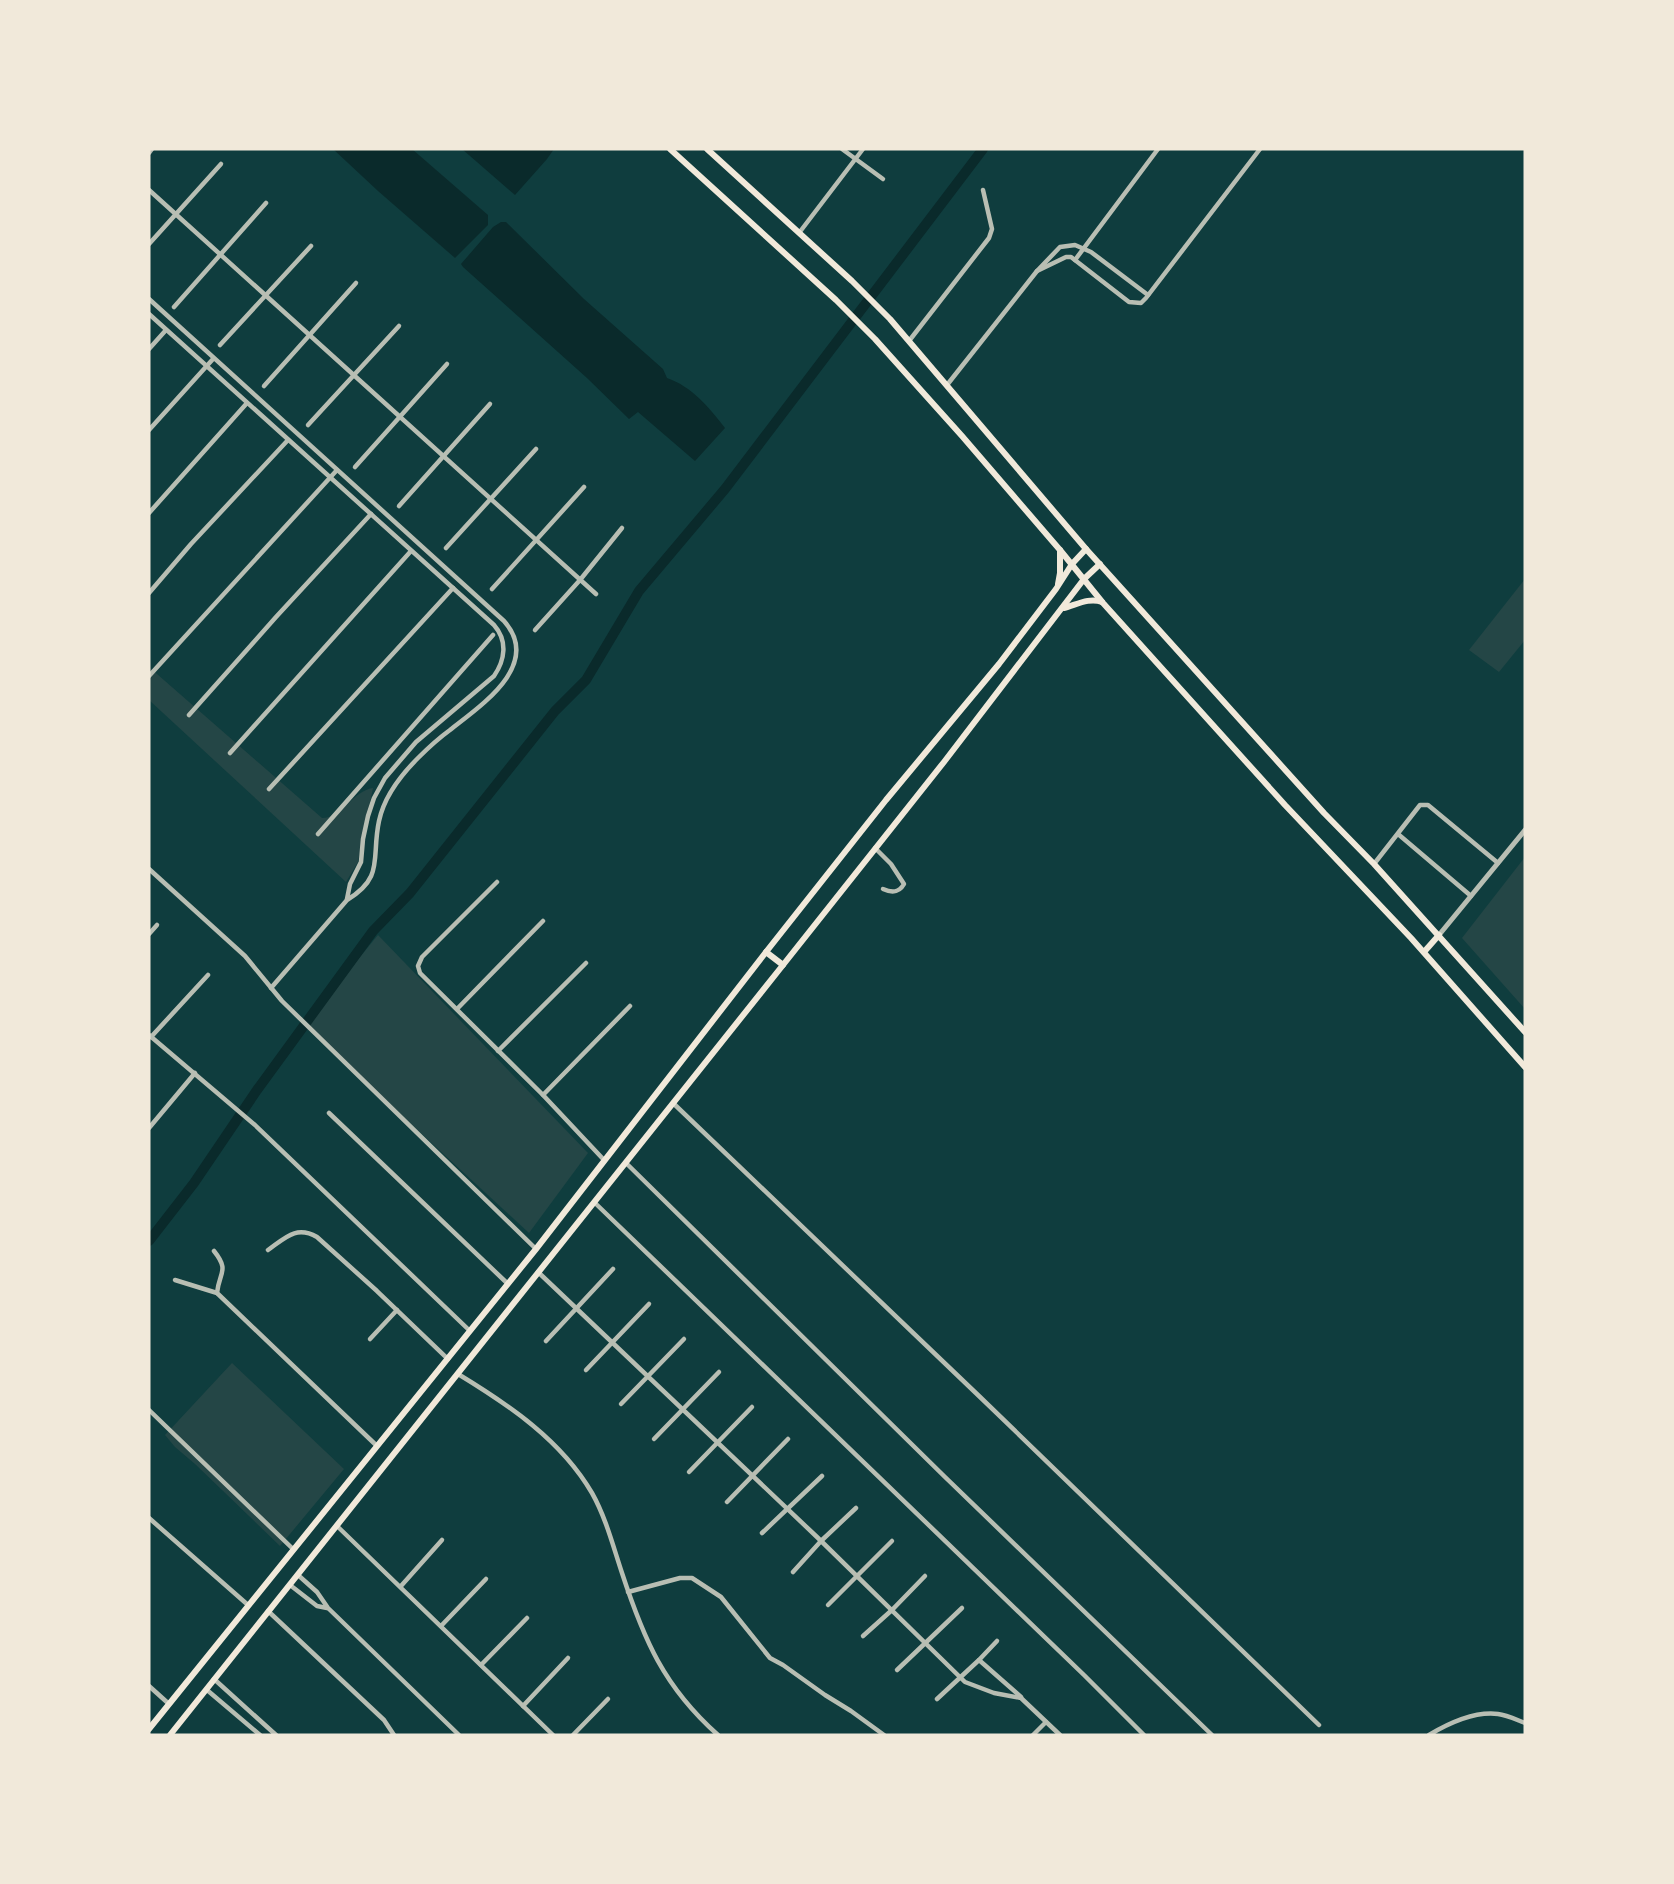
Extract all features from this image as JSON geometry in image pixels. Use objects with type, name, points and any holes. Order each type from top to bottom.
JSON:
[{"type":"main road","points":[[670,149],[836,300],[875,340],[1060,550],[1103,603],[1285,805],[1424,952],[1525,1067]]},
{"type":"main road","points":[[707,149],[890,319],[1086,549],[1525,1032]]},
{"type":"main road","points":[[149,1729],[536,1249],[886,800],[999,664],[1086,549]]},
{"type":"main road","points":[[1056,589],[1060,573],[1060,550]]},
{"type":"main road","points":[[170,1735],[783,965],[1084,579],[1100,564]]},
{"type":"main road","points":[[1063,608],[1094,599],[1103,603]]},
{"type":"main road","points":[[1424,952],[1439,935]]},
{"type":"main road","points":[[766,952],[783,965]]},
{"type":"street","points":[[149,153],[152,149]]},
{"type":"street","points":[[842,149],[883,179]]},
{"type":"street","points":[[798,234],[863,149]]},
{"type":"street","points":[[1075,260],[1158,149]]},
{"type":"street","points":[[1037,271],[1071,257],[1129,302],[1141,303],[1260,149]]},
{"type":"street","points":[[149,244],[221,164]]},
{"type":"street","points":[[149,190],[596,594]]},
{"type":"street","points":[[909,341],[989,238],[992,229],[983,190]]},
{"type":"street","points":[[174,307],[266,203]]},
{"type":"street","points":[[947,385],[1037,271],[1060,247],[1075,245],[1091,252],[1149,295]]},
{"type":"street","points":[[220,345],[311,246]]},
{"type":"street","points":[[264,386],[356,283]]},
{"type":"street","points":[[149,299],[504,621],[514,641],[514,663],[502,685],[431,746],[400,778],[388,797],[379,820],[373,873],[369,882],[347,900],[271,988]]},
{"type":"street","points":[[149,314],[499,631],[504,646],[502,662],[494,676],[416,742],[385,778],[368,816],[361,862],[349,884],[347,900]]},
{"type":"street","points":[[308,425],[399,326]]},
{"type":"street","points":[[149,349],[166,330]]},
{"type":"street","points":[[149,430],[213,359]]},
{"type":"street","points":[[355,467],[447,364]]},
{"type":"street","points":[[149,513],[247,403]]},
{"type":"street","points":[[399,506],[490,404]]},
{"type":"street","points":[[149,593],[288,440]]},
{"type":"street","points":[[446,548],[537,449]]},
{"type":"street","points":[[149,676],[337,470]]},
{"type":"street","points":[[492,589],[584,487]]},
{"type":"street","points":[[190,715],[371,514]]},
{"type":"street","points":[[535,630],[622,528]]},
{"type":"street","points":[[230,753],[411,551]]},
{"type":"street","points":[[269,789],[453,588]]},
{"type":"street","points":[[318,834],[493,635]]},
{"type":"street","points":[[405,733],[416,742]]},
{"type":"street","points":[[424,736],[431,746]]},
{"type":"street","points":[[1374,864],[1420,805],[1428,805],[1498,863]]},
{"type":"street","points":[[368,816],[379,820]]},
{"type":"street","points":[[1439,935],[1525,830]]},
{"type":"street","points":[[1398,834],[1471,895]]},
{"type":"street","points":[[875,848],[891,864],[904,884],[896,891],[883,889]]},
{"type":"street","points":[[149,869],[245,956],[282,1001],[536,1249]]},
{"type":"street","points":[[497,882],[422,957],[418,965],[421,973],[604,1160]]},
{"type":"street","points":[[457,1009],[543,921]]},
{"type":"street","points":[[149,934],[157,925]]},
{"type":"street","points":[[498,1051],[586,963]]},
{"type":"street","points":[[208,975],[150,1036],[255,1125],[470,1331]]},
{"type":"street","points":[[543,1095],[630,1006]]},
{"type":"street","points":[[149,1128],[195,1073]]},
{"type":"street","points":[[673,1103],[1319,1725]]},
{"type":"street","points":[[329,1113],[508,1284]]},
{"type":"street","points":[[625,1163],[1212,1735]]},
{"type":"street","points":[[594,1202],[1144,1735]]},
{"type":"street","points":[[268,1250],[289,1234],[308,1232],[317,1237],[448,1359]]},
{"type":"street","points":[[214,1251],[224,1265],[217,1293]]},
{"type":"street","points":[[546,1341],[613,1269]]},
{"type":"street","points":[[538,1272],[752,1474],[965,1682],[994,1693],[1021,1698]]},
{"type":"street","points":[[175,1280],[217,1293],[377,1446]]},
{"type":"street","points":[[586,1370],[649,1304]]},
{"type":"street","points":[[370,1339],[397,1310]]},
{"type":"street","points":[[621,1404],[684,1339]]},
{"type":"street","points":[[654,1439],[719,1372]]},
{"type":"street","points":[[458,1374],[498,1399],[555,1445],[571,1464],[591,1492],[606,1521],[628,1592],[660,1668],[674,1689],[718,1735]]},
{"type":"street","points":[[689,1472],[752,1407]]},
{"type":"street","points":[[149,1409],[293,1549]]},
{"type":"street","points":[[727,1502],[788,1439]]},
{"type":"street","points":[[762,1533],[822,1476]]},
{"type":"street","points":[[793,1572],[856,1508]]},
{"type":"street","points":[[149,1518],[248,1605]]},
{"type":"street","points":[[337,1526],[553,1735]]},
{"type":"street","points":[[401,1586],[442,1540]]},
{"type":"street","points":[[828,1605],[892,1541]]},
{"type":"street","points":[[298,1575],[317,1592],[328,1608],[459,1735]]},
{"type":"street","points":[[863,1636],[925,1576]]},
{"type":"street","points":[[628,1592],[680,1578],[692,1578],[721,1597],[770,1658],[884,1735]]},
{"type":"street","points":[[441,1626],[486,1579]]},
{"type":"street","points":[[290,1585],[317,1606],[328,1608]]},
{"type":"street","points":[[897,1670],[961,1608]]},
{"type":"street","points":[[268,1611],[384,1720],[394,1735]]},
{"type":"street","points":[[481,1665],[527,1618]]},
{"type":"street","points":[[937,1699],[996,1641]]},
{"type":"street","points":[[523,1706],[568,1658]]},
{"type":"street","points":[[979,1660],[1060,1735]]},
{"type":"street","points":[[214,1679],[276,1735]]},
{"type":"street","points":[[149,1686],[169,1704]]},
{"type":"street","points":[[207,1689],[260,1735]]},
{"type":"street","points":[[573,1735],[608,1699]]},
{"type":"street","points":[[1429,1735],[1447,1724],[1472,1716],[1499,1714],[1525,1723]]},
{"type":"street","points":[[249,1726],[256,1717]]},
{"type":"street","points":[[1033,1735],[1046,1722]]},
{"type":"shaded area","points":[[333,149],[412,149],[488,215],[488,225],[455,258]]},
{"type":"shaded area","points":[[462,149],[554,149],[515,195]]},
{"type":"shaded area","points":[[506,222],[584,299],[663,369],[667,378],[692,392],[719,420],[725,428],[695,461],[638,412],[629,419],[463,267],[461,264],[493,227]]},
{"type":"shaded area","points":[[1525,579],[1525,640],[1499,672],[1469,650]]},
{"type":"shaded area","points":[[149,667],[322,818],[336,814],[359,794],[373,788],[358,862],[346,882],[149,700]]},
{"type":"shaded area","points":[[1525,857],[1525,1009],[1462,938]]},
{"type":"shaded area","points":[[378,935],[588,1153],[529,1233],[304,1025]]},
{"type":"shaded area","points":[[232,1363],[344,1469],[280,1546],[165,1435]]},
{"type":"waterway","points":[[149,1241],[194,1183],[257,1090],[373,931],[410,893],[555,711],[586,680],[639,591],[725,489],[983,149]]}]
